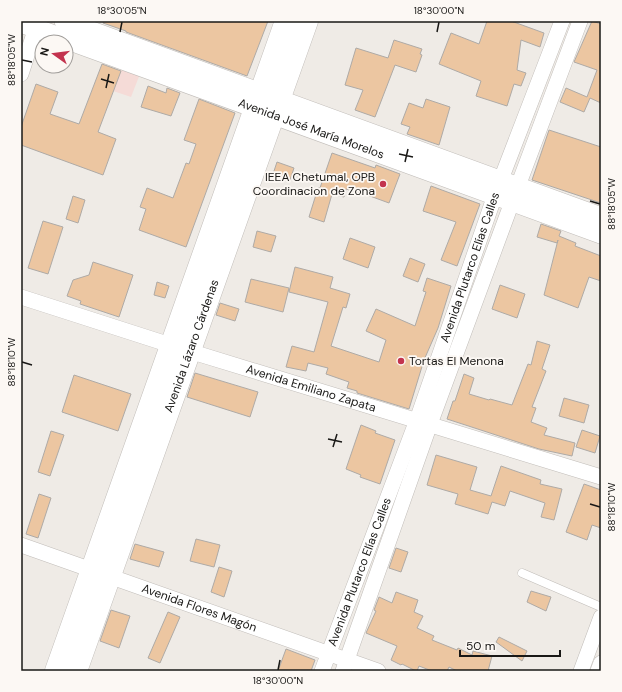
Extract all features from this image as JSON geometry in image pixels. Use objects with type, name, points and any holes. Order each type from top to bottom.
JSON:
[{"type":"main road","name":"Avenida Lázaro Cárdenas","points":[[267,104],[286,21]]},
{"type":"main road","name":"Avenida Lázaro Cárdenas","points":[[76,671],[101,573],[180,348],[267,104],[307,21]]},
{"type":"main road","name":"Avenida Lázaro Cárdenas","points":[[56,671],[101,573]]},
{"type":"street","name":"Avenida José María Morelos","points":[[64,21],[267,104]]},
{"type":"street","name":"Avenida Plutarco Elías Calles","points":[[345,666],[423,422],[506,191],[562,21]]},
{"type":"street","name":"Avenida Plutarco Elías Calles","points":[[506,191],[580,21]]},
{"type":"street","name":"Avenida José María Morelos","points":[[31,24],[267,104],[506,191],[601,234]]},
{"type":"street","points":[[21,74],[31,24]]},
{"type":"street","name":"Avenida José María Morelos","points":[[506,191],[601,217]]},
{"type":"street","name":"Avenida Emiliano Zapata","points":[[21,297],[180,348],[601,476]]},
{"type":"street","name":"Avenida Plutarco Elías Calles","points":[[322,671],[423,422]]},
{"type":"street","name":"Avenida Flores Magón","points":[[21,545],[329,654],[345,666],[378,671]]},
{"type":"street","points":[[581,671],[601,617]]},
{"type":"street","points":[[598,671],[601,663]]},
{"type":"lane","points":[[522,573],[601,607]]},
{"type":"shaded area","points":[[122,68],[140,74],[131,97],[113,91]]},
{"type":"building","points":[[104,21],[268,21],[247,76],[126,32],[103,23]]},
{"type":"building","points":[[487,21],[511,21],[544,33],[540,47],[521,40],[517,70],[526,73],[521,86],[514,84],[507,106],[476,96],[481,81],[439,64],[451,33],[479,44]]},
{"type":"building","points":[[592,21],[601,24],[601,103],[590,98],[584,112],[560,102],[566,88],[587,97],[597,70],[574,62]]},
{"type":"building","points":[[394,40],[422,49],[420,54],[422,55],[416,72],[395,65],[375,117],[355,110],[363,90],[345,85],[356,48],[388,58]]},
{"type":"building","points":[[102,64],[121,71],[98,132],[116,139],[103,175],[21,145],[21,127],[36,84],[58,92],[50,114],[79,124]]},
{"type":"building","points":[[148,86],[166,93],[167,88],[180,93],[171,116],[141,107]]},
{"type":"building","points":[[199,99],[235,113],[186,247],[139,230],[146,209],[140,207],[147,188],[173,198],[186,163],[189,164],[196,144],[184,140]]},
{"type":"building","points":[[426,99],[450,107],[439,145],[407,134],[410,127],[401,124],[409,103],[423,108]]},
{"type":"building","points":[[549,130],[601,147],[601,203],[532,180]]},
{"type":"building","points":[[332,153],[375,168],[376,165],[400,174],[389,203],[346,189],[344,197],[332,194],[324,222],[309,217],[318,188],[320,188]]},
{"type":"building","points":[[277,162],[294,168],[290,180],[273,174]]},
{"type":"building","points":[[431,186],[480,204],[457,266],[441,260],[456,222],[423,211]]},
{"type":"building","points":[[73,196],[85,200],[78,223],[66,219]]},
{"type":"building","points":[[43,221],[63,227],[48,274],[28,268]]},
{"type":"building","points":[[541,224],[561,231],[559,236],[576,243],[575,246],[601,256],[601,281],[589,277],[578,308],[544,295],[558,240],[557,243],[537,237]]},
{"type":"building","points":[[257,231],[276,236],[271,252],[253,247]]},
{"type":"building","points":[[350,238],[375,247],[368,268],[343,259]]},
{"type":"building","points":[[410,258],[425,264],[418,282],[403,276]]},
{"type":"building","points":[[93,262],[133,275],[119,317],[80,304],[81,301],[67,296],[73,280],[89,275]]},
{"type":"building","points":[[295,267],[333,277],[330,288],[350,294],[346,308],[343,307],[331,346],[379,362],[386,340],[366,331],[376,309],[415,326],[426,292],[423,291],[427,278],[451,286],[438,328],[424,360],[409,409],[357,393],[357,391],[347,388],[349,382],[326,374],[328,368],[308,363],[306,371],[286,367],[292,346],[314,352],[328,302],[289,292]]},
{"type":"building","points":[[251,279],[289,288],[283,312],[245,302]]},
{"type":"building","points":[[157,282],[169,286],[165,298],[154,295]]},
{"type":"building","points":[[500,285],[525,294],[517,318],[492,309]]},
{"type":"building","points":[[220,303],[239,309],[235,321],[216,315]]},
{"type":"building","points":[[537,341],[550,345],[542,369],[546,371],[532,407],[536,408],[531,422],[547,428],[544,435],[575,443],[572,456],[539,449],[447,419],[464,374],[474,378],[469,394],[512,405],[528,364],[531,365]]},
{"type":"building","points":[[195,373],[258,392],[250,417],[187,397]]},
{"type":"building","points":[[74,375],[131,394],[118,431],[62,412]]},
{"type":"building","points":[[564,398],[589,405],[584,423],[559,416]]},
{"type":"building","points":[[361,425],[376,431],[375,433],[395,440],[380,484],[360,477],[361,475],[346,469]]},
{"type":"building","points":[[582,430],[600,436],[595,453],[576,447]]},
{"type":"building","points":[[51,431],[64,435],[50,476],[38,472]]},
{"type":"building","points":[[436,455],[477,467],[470,490],[491,496],[501,466],[541,480],[540,484],[562,489],[554,520],[541,517],[545,503],[510,491],[505,506],[492,502],[488,514],[455,504],[458,494],[427,485]]},
{"type":"building","points":[[584,484],[601,490],[601,528],[592,525],[587,540],[566,532]]},
{"type":"building","points":[[39,494],[51,498],[38,538],[26,534]]},
{"type":"building","points":[[196,539],[220,545],[214,567],[190,561]]},
{"type":"building","points":[[135,544],[164,552],[159,567],[130,559]]},
{"type":"building","points":[[396,548],[408,552],[401,572],[389,568]]},
{"type":"building","points":[[219,567],[232,571],[224,597],[211,592]]},
{"type":"building","points":[[531,591],[551,597],[546,611],[527,602]]},
{"type":"building","points":[[396,592],[418,600],[414,612],[423,616],[417,628],[434,636],[432,640],[457,650],[458,648],[472,655],[473,651],[492,656],[488,671],[457,671],[449,667],[447,671],[432,671],[419,666],[416,671],[391,660],[397,646],[366,633],[376,611],[374,610],[379,597],[392,603]]},
{"type":"building","points":[[111,610],[130,616],[119,648],[100,641]]},
{"type":"building","points":[[168,612],[180,617],[160,663],[148,658]]},
{"type":"building","points":[[499,637],[527,651],[522,661],[496,642]]},
{"type":"building","points":[[286,649],[315,660],[311,671],[278,671]]},
{"type":"place","name":"IEEA Chetumal, OPB Coordinacion de Zona","points":[[383,184]]},
{"type":"place","name":"Tortas EI Menona","points":[[401,361]]}]
